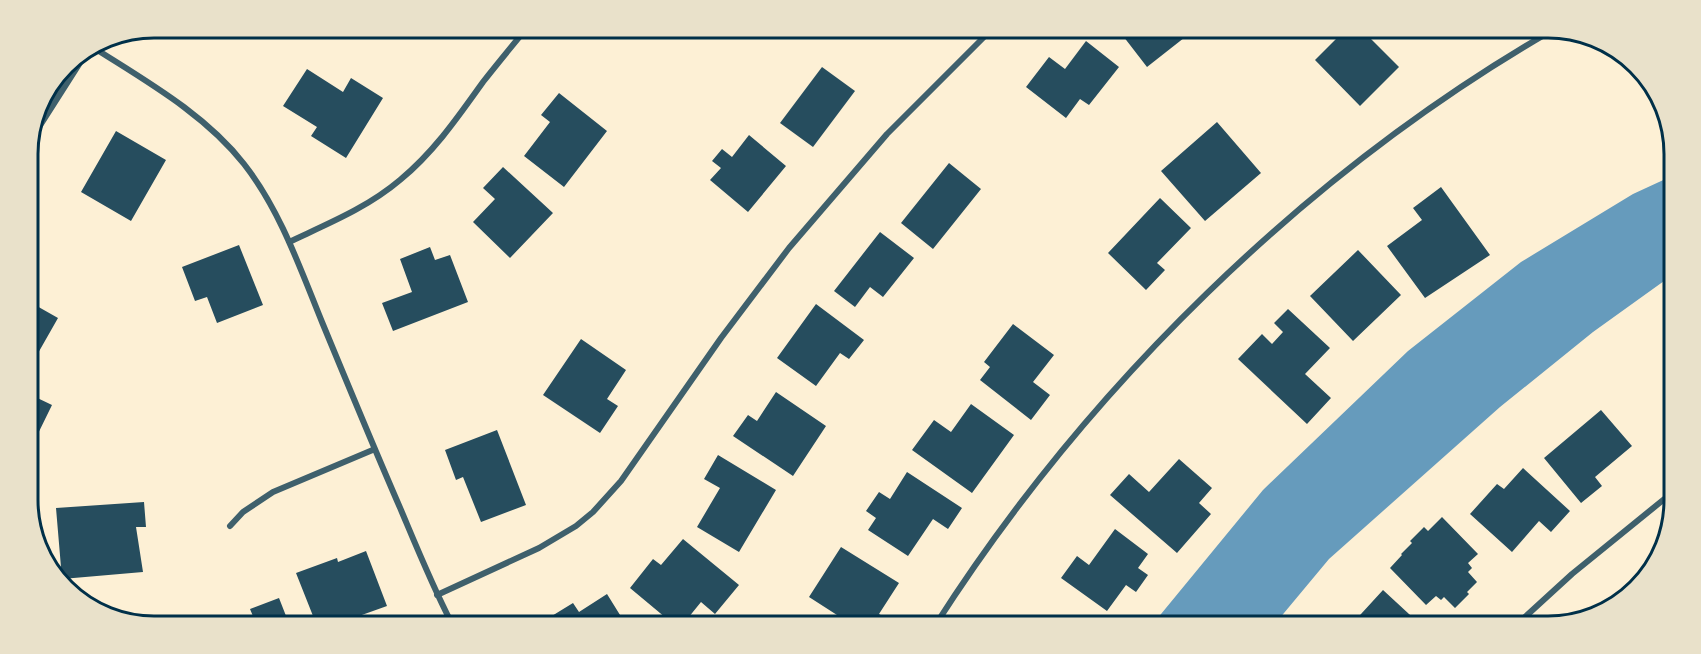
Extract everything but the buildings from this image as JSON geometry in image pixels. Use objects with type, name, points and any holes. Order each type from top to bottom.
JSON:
[{"type":"street","points":[[289,242],[364,206],[408,174],[444,136],[491,71],[518,38]]},
{"type":"street","points":[[437,595],[560,536],[576,526],[607,497],[621,481],[721,338],[789,249],[906,114],[983,38]]},
{"type":"street","points":[[941,616],[972,568],[1038,482],[1128,375],[1225,275],[1320,192],[1416,118],[1496,63],[1539,38]]},
{"type":"street","points":[[98,51],[193,114],[243,163],[269,202],[289,242],[437,595],[448,616]]},
{"type":"street","points":[[43,117],[73,70]]},
{"type":"street","points":[[230,526],[243,512],[273,492],[375,449]]},
{"type":"street","points":[[1526,616],[1580,567],[1664,499]]},
{"type":"water","points":[[1664,180],[1664,281],[1593,332],[1500,407],[1329,559],[1282,616],[1159,616],[1263,490],[1408,351],[1521,262],[1633,194]]}]
